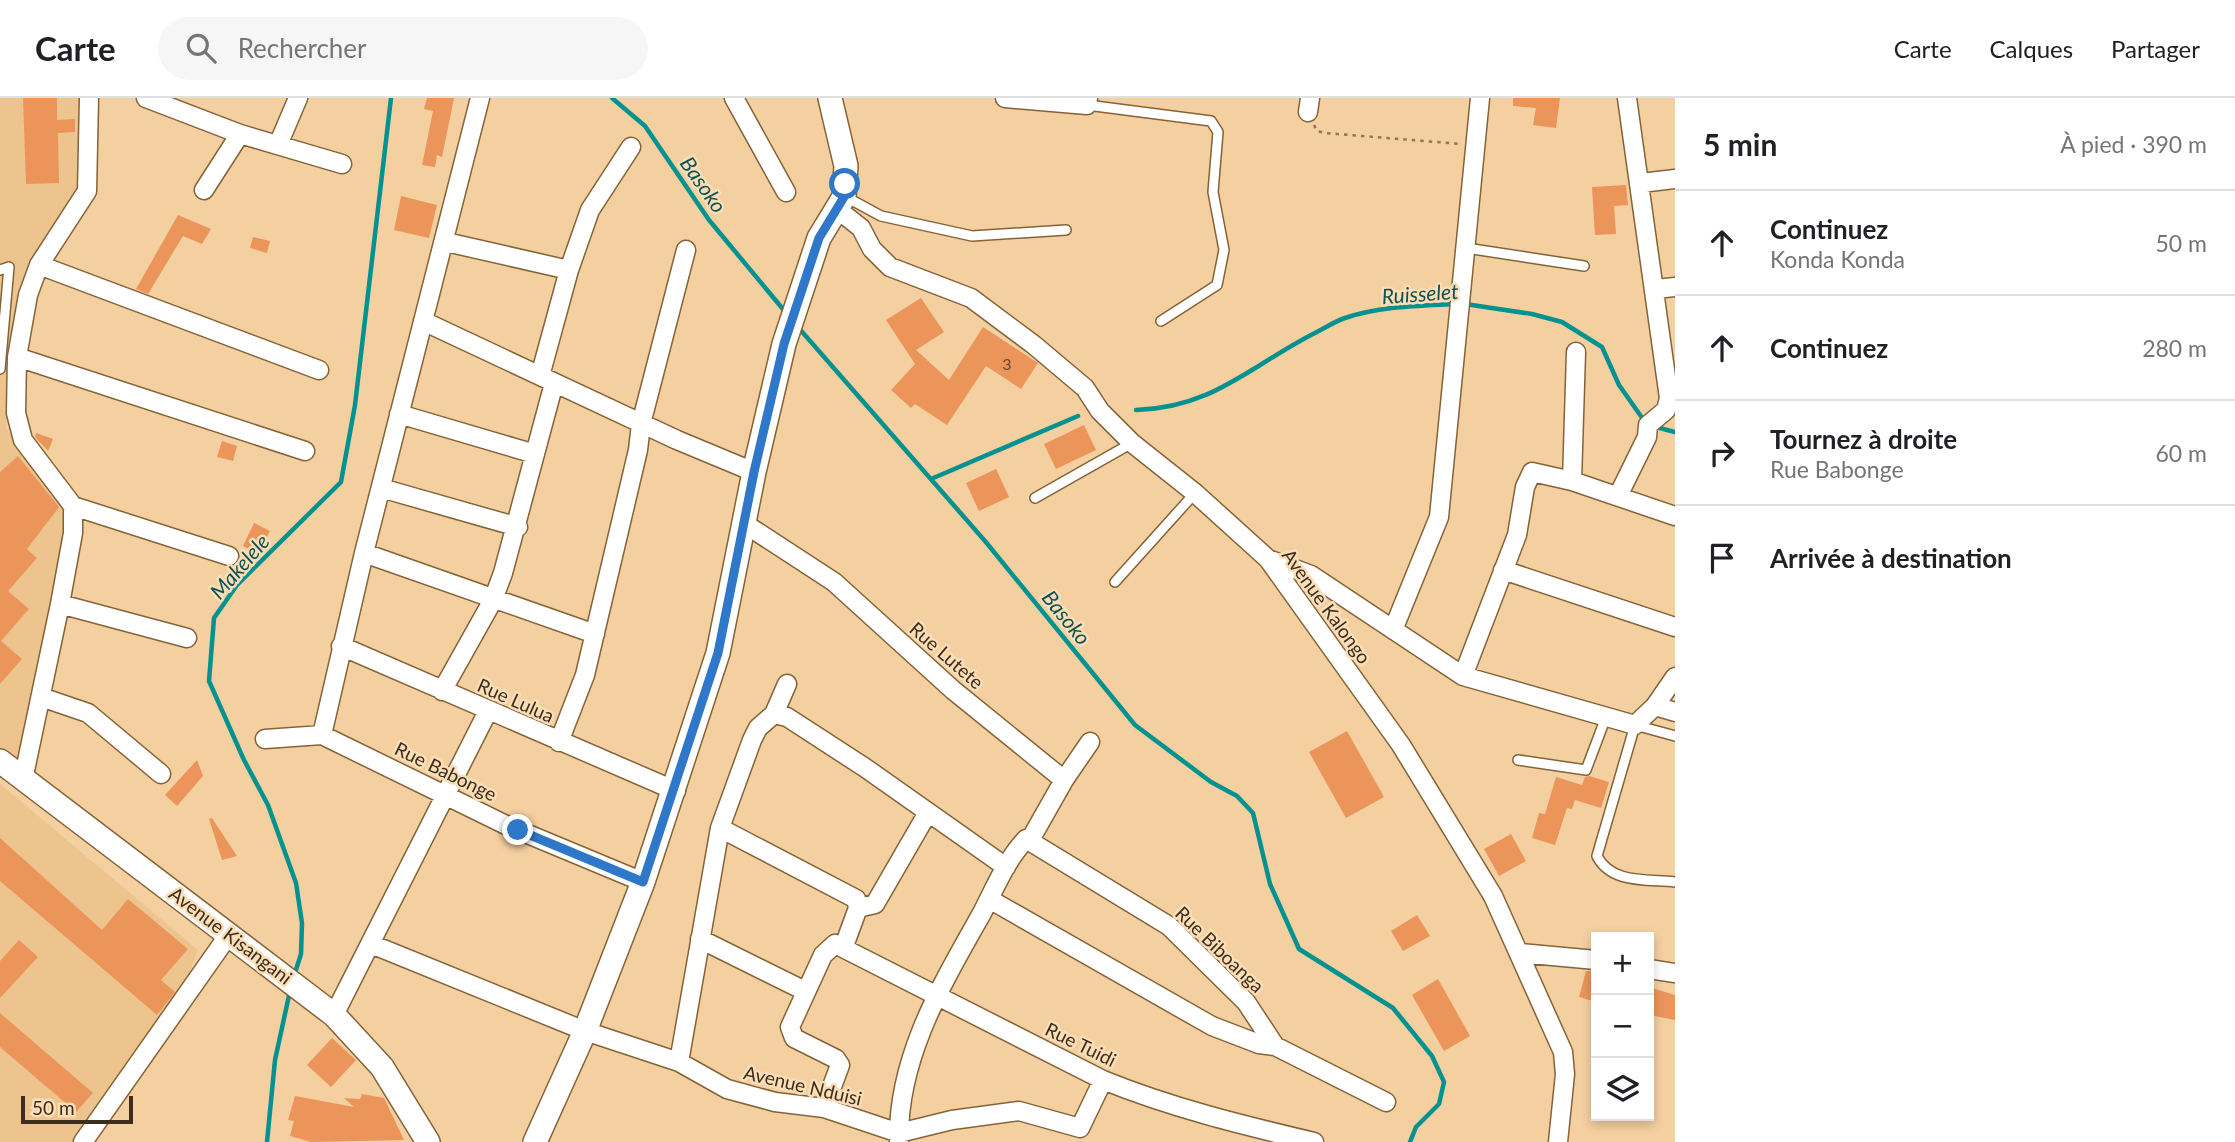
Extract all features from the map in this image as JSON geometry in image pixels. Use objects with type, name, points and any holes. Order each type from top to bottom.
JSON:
[{"type":"street","points":[[89,98],[87,191],[39,265],[28,295],[18,357],[16,413],[23,440],[73,506],[229,556]]},
{"type":"street","points":[[146,98],[240,134],[342,164]]},
{"type":"street","points":[[278,145],[298,98]]},
{"type":"street","points":[[322,735],[364,553],[446,242],[480,98]]},
{"type":"street","points":[[734,98],[786,192]]},
{"type":"street","points":[[535,1142],[585,1031],[643,882],[676,790],[718,653],[754,472],[784,344],[819,238],[841,203],[846,166],[830,98]]},
{"type":"street","points":[[1005,98],[1088,102]]},
{"type":"street","points":[[1393,630],[1439,517],[1480,98]]},
{"type":"street","points":[[1618,496],[1647,437],[1648,425],[1666,410],[1669,404],[1669,346],[1656,289],[1627,98]]},
{"type":"street","points":[[204,190],[240,134]]},
{"type":"street","points":[[442,691],[493,600],[518,527],[535,454],[569,270],[590,210],[631,147]]},
{"type":"street","points":[[1640,183],[1675,180]]},
{"type":"street","name":"Avenue Kalongo","points":[[841,203],[861,228],[872,249],[890,267],[971,298],[1034,345],[1085,388],[1100,411],[1132,443],[1268,559],[1401,745],[1493,896],[1563,1052],[1565,1085],[1558,1142]]},
{"type":"street","points":[[446,242],[569,270]]},
{"type":"street","points":[[559,742],[580,688],[595,634],[638,450],[641,424],[686,250]]},
{"type":"street","points":[[39,265],[319,370]]},
{"type":"street","points":[[1656,289],[1675,287]]},
{"type":"street","points":[[423,321],[641,424],[754,472]]},
{"type":"street","points":[[1572,481],[1576,352]]},
{"type":"street","points":[[18,357],[305,451]]},
{"type":"street","points":[[399,414],[535,454]]},
{"type":"street","points":[[1463,676],[1517,535],[1528,477],[1532,472],[1572,481],[1675,516]]},
{"type":"street","points":[[381,488],[518,527]]},
{"type":"street","points":[[23,780],[73,533],[73,506]]},
{"type":"street","name":"Rue Lutete","points":[[745,524],[834,582],[953,690],[1064,780]]},
{"type":"street","points":[[364,553],[595,634]]},
{"type":"street","points":[[1268,559],[1311,575],[1463,676],[1634,725],[1655,706],[1675,677]]},
{"type":"street","points":[[1503,569],[1675,627]]},
{"type":"street","points":[[60,604],[187,638]]},
{"type":"street","name":"Rue Lulua","points":[[341,646],[559,742],[676,790]]},
{"type":"street","points":[[679,1062],[720,828],[752,740],[758,728],[774,714],[788,684]]},
{"type":"street","points":[[41,697],[88,713],[161,774]]},
{"type":"street","points":[[1655,706],[1675,712]]},
{"type":"street","points":[[334,1015],[488,711]]},
{"type":"street","points":[[774,714],[787,718],[842,753],[1006,867]]},
{"type":"street","name":"Rue Babonge","points":[[265,738],[322,735],[506,825],[643,882]]},
{"type":"street","points":[[1090,742],[1028,839],[1006,867],[937,995],[903,1084],[899,1137],[952,1120],[1019,1111],[1080,1128],[1103,1080]]},
{"type":"street","name":"Avenue Kisangani","points":[[0,761],[230,933],[334,1015],[362,1041],[382,1067],[428,1142]]},
{"type":"street","points":[[858,908],[875,904],[927,814]]},
{"type":"street","points":[[720,828],[846,892],[856,900],[858,908],[844,946],[835,944],[829,947],[805,992],[790,1034],[836,1059],[839,1065],[824,1108]]},
{"type":"street","name":"Rue Biboanga","points":[[1028,839],[1169,926],[1246,1002],[1275,1046]]},
{"type":"street","points":[[989,899],[1212,1026],[1259,1044],[1275,1046],[1386,1102]]},
{"type":"street","points":[[83,1142],[230,933]]},
{"type":"street","points":[[700,939],[805,992]]},
{"type":"street","name":"Avenue Nduisi","points":[[371,944],[585,1031],[679,1062],[727,1089],[775,1102],[824,1108],[899,1137]]},
{"type":"street","name":"Rue Tuidi","points":[[844,946],[1103,1080],[1181,1109],[1314,1142]]},
{"type":"street","points":[[1520,953],[1591,960]]},
{"type":"street","points":[[1654,970],[1675,973]]},
{"type":"lane","points":[[1088,102],[1211,121],[1218,132],[1213,192],[1224,250],[1217,285],[1161,321]]},
{"type":"lane","points":[[841,203],[881,216],[972,236],[1066,230]]},
{"type":"lane","points":[[1466,247],[1584,266]]},
{"type":"lane","points":[[0,270],[9,267],[0,369]]},
{"type":"lane","points":[[1035,498],[1132,443]]},
{"type":"lane","points":[[1115,582],[1195,494]]},
{"type":"lane","points":[[1518,760],[1586,770],[1606,717]]},
{"type":"lane","points":[[1675,736],[1634,725],[1597,856],[1610,873],[1621,877],[1675,882]]},
{"type":"path","points":[[1309,105],[1317,131],[1325,133],[1475,145]]},
{"type":"shaded area","points":[[0,98],[80,98],[82,182],[24,274],[6,428],[20,448],[69,500],[21,771],[0,753]]},
{"type":"shaded area","points":[[0,784],[198,950],[188,977],[72,1142],[0,1142]]},
{"type":"building","points":[[23,98],[57,98],[57,120],[75,119],[75,132],[58,133],[59,183],[26,184]]},
{"type":"building","points":[[427,98],[454,98],[442,157],[437,155],[435,167],[422,165],[433,111],[424,109]]},
{"type":"building","points":[[1513,98],[1560,98],[1556,128],[1533,125],[1536,108],[1513,106]]},
{"type":"building","points":[[1626,185],[1628,205],[1614,206],[1616,234],[1595,235],[1592,187]]},
{"type":"building","points":[[401,196],[437,205],[429,238],[394,230]]},
{"type":"building","points":[[178,215],[211,229],[202,244],[183,236],[148,294],[136,289]]},
{"type":"building","points":[[253,237],[270,241],[267,253],[250,248]]},
{"type":"building","points":[[921,298],[944,332],[916,350],[949,380],[983,327],[1038,363],[1021,389],[986,366],[947,425],[915,404],[911,408],[891,390],[915,364],[886,320]]},
{"type":"building","points":[[1084,425],[1096,450],[1056,469],[1044,444]]},
{"type":"building","points":[[36,433],[53,439],[48,451],[35,437]]},
{"type":"building","points":[[222,441],[237,446],[233,461],[217,457]]},
{"type":"building","points":[[18,456],[59,507],[27,549],[37,558],[8,591],[29,609],[1,641],[22,659],[0,684],[0,472]]},
{"type":"building","points":[[996,469],[1009,497],[979,511],[966,483]]},
{"type":"building","points":[[254,523],[270,531],[258,554],[243,546]]},
{"type":"building","points":[[1347,731],[1384,797],[1346,818],[1309,752]]},
{"type":"building","points":[[197,760],[203,776],[177,806],[165,795]]},
{"type":"building","points":[[1556,777],[1582,785],[1585,777],[1609,782],[1601,808],[1575,800],[1572,809],[1567,808],[1555,845],[1532,838],[1539,813],[1545,814]]},
{"type":"building","points":[[212,818],[237,856],[222,860],[209,819]]},
{"type":"building","points":[[1511,834],[1526,861],[1499,876],[1484,849]]},
{"type":"building","points":[[0,838],[102,930],[128,899],[188,949],[161,980],[175,992],[157,1015],[0,881]]},
{"type":"building","points":[[1417,915],[1430,936],[1403,951],[1391,931]]},
{"type":"building","points":[[19,940],[38,957],[0,998],[0,961]]},
{"type":"building","points":[[1586,971],[1591,971],[1591,1001],[1579,997]]},
{"type":"building","points":[[1438,979],[1470,1036],[1444,1051],[1412,995]]},
{"type":"building","points":[[1654,989],[1675,995],[1675,1020],[1654,1016]]},
{"type":"building","points":[[0,1013],[93,1093],[76,1112],[0,1047]]},
{"type":"building","points":[[332,1038],[356,1060],[331,1087],[307,1065]]},
{"type":"building","points":[[362,1094],[384,1098],[404,1140],[311,1142],[290,1136],[294,1121],[288,1120],[295,1096],[354,1107],[344,1098],[360,1099]]},
{"type":"waterway","name":"Makelele","points":[[294,976],[301,954],[302,923],[296,883],[268,805],[244,760],[209,681],[214,618],[237,585],[341,482],[355,405],[391,98]]},
{"type":"waterway","name":"Basoko","points":[[612,98],[645,126],[709,220],[787,314]]},
{"type":"waterway","name":"Ruisselet","points":[[1136,410],[1162,408],[1208,394],[1345,318],[1386,309],[1456,304]]},
{"type":"waterway","name":"Ruisselet","points":[[1465,304],[1532,314],[1562,322],[1602,347],[1619,385],[1645,422]]},
{"type":"waterway","name":"Basoko","points":[[797,326],[985,541],[1135,725],[1211,782],[1237,796],[1253,813],[1270,884],[1299,949],[1393,1008],[1432,1056],[1444,1082],[1439,1104],[1416,1127],[1410,1142]]},
{"type":"waterway","name":"Ruisselet","points":[[931,479],[1078,416]]},
{"type":"waterway","name":"Ruisselet","points":[[1656,427],[1675,432]]},
{"type":"waterway","name":"Makelele","points":[[267,1142],[275,1060],[290,991]]},
{"type":"route","points":[[518,830],[643,882],[676,790],[718,653],[754,472],[784,344],[819,238],[844,197],[845,184]]}]
